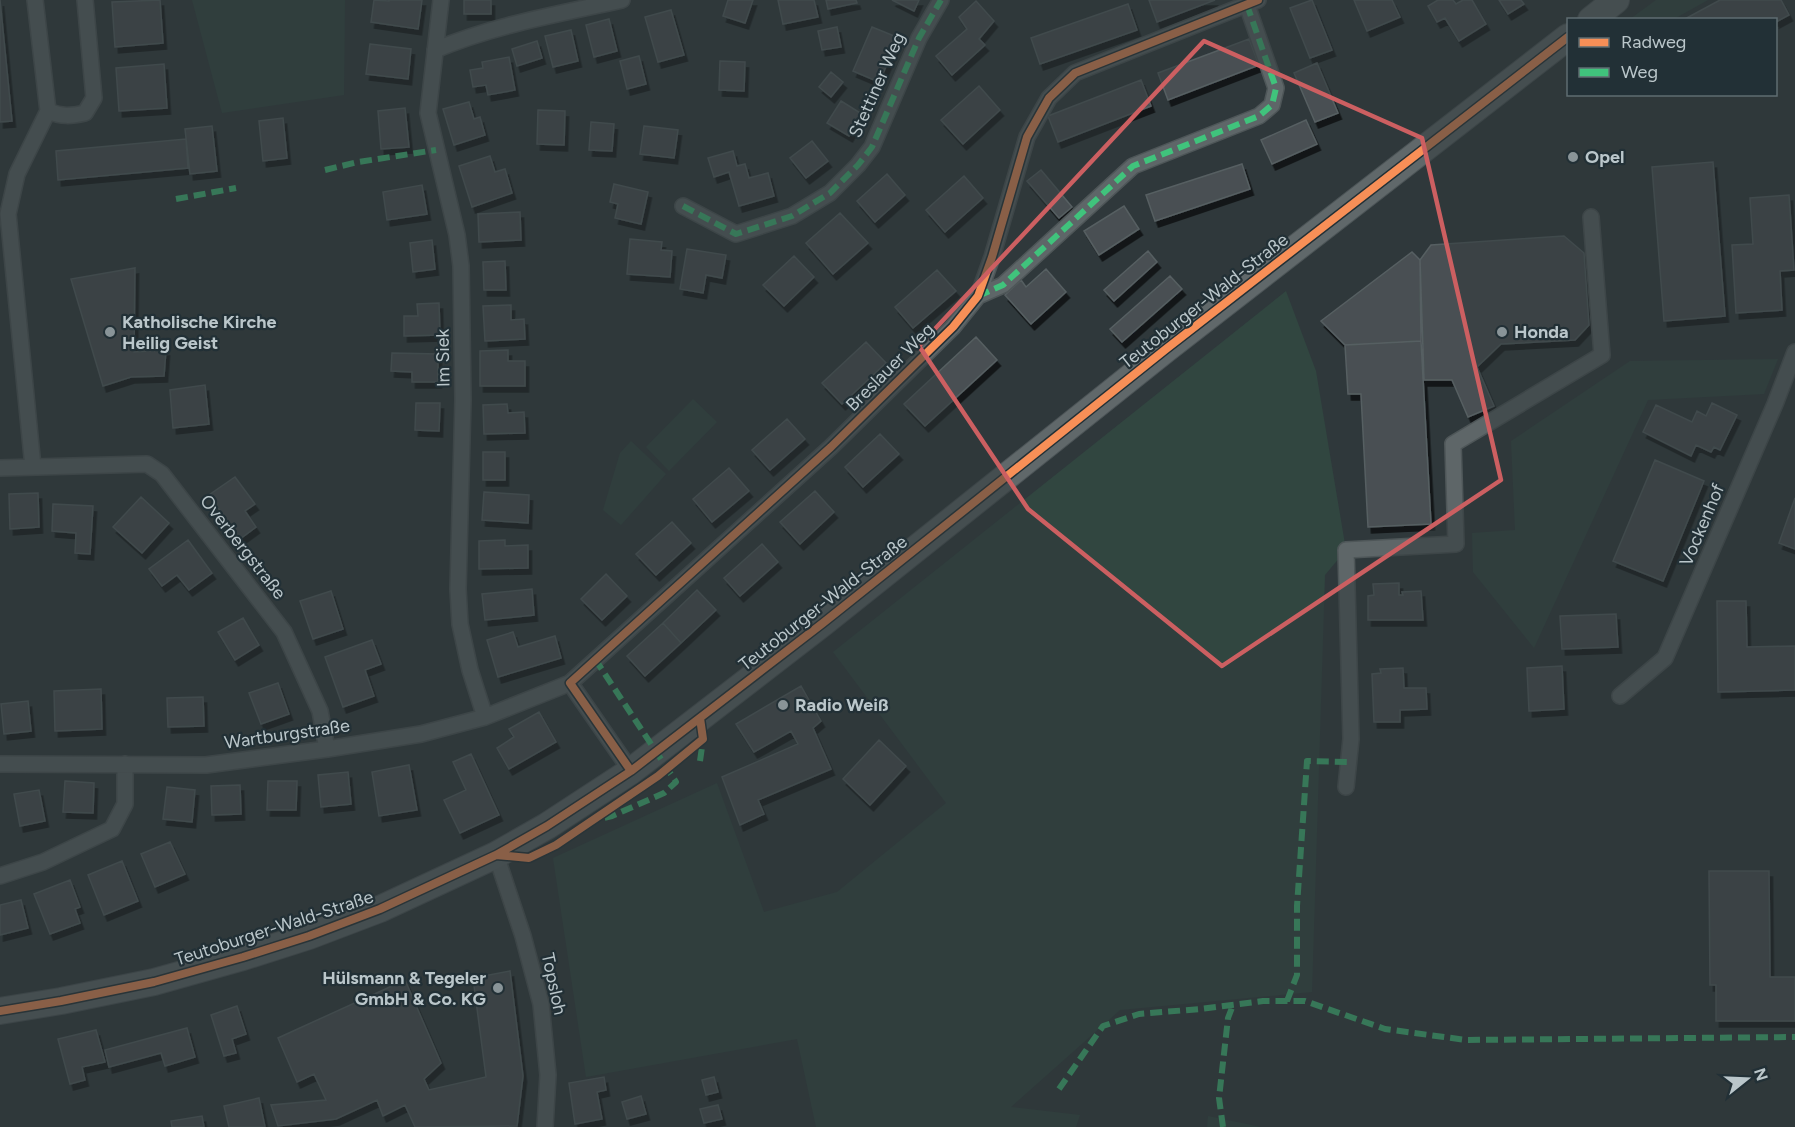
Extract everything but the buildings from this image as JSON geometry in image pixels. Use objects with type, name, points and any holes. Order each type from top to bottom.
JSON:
[{"type":"main road","points":[[1594,18],[1616,0]]},
{"type":"main road","name":"Teutoburger-Wald-Straße","points":[[0,1011],[154,982],[309,936],[380,909],[496,855],[547,826],[631,771],[823,623],[1166,349],[1567,39]]},
{"type":"street","points":[[33,467],[8,214],[16,174],[48,111],[35,0]]},
{"type":"street","points":[[48,111],[58,116],[70,117],[85,113],[94,98],[85,0]]},
{"type":"street","name":"Im Siek","points":[[441,0],[428,113],[457,236],[461,266],[463,400],[458,579],[460,624],[470,670],[485,717]]},
{"type":"street","points":[[435,50],[465,37],[517,23],[622,0]]},
{"type":"street","name":"Stettiner Weg","points":[[683,206],[736,234],[792,216],[830,193],[872,147],[919,38],[941,0]]},
{"type":"street","points":[[978,296],[1003,285],[1133,166],[1259,116],[1272,105],[1276,88],[1253,2]]},
{"type":"street","name":"Breslauer Weg","points":[[570,683],[831,447],[953,327],[978,296],[992,257],[1027,137],[1048,98],[1075,73],[1253,2]]},
{"type":"street","points":[[1346,787],[1351,739],[1346,550],[1456,544],[1453,444],[1602,355],[1591,217]]},
{"type":"street","name":"Vockenhof","points":[[1620,696],[1665,658],[1775,404],[1795,352]]},
{"type":"street","name":"Overbergstraße","points":[[0,468],[147,464],[162,474],[284,632],[320,711],[327,749]]},
{"type":"street","points":[[570,683],[631,771]]},
{"type":"street","name":"Wartburgstraße","points":[[0,764],[206,765],[327,749],[421,734],[485,717],[570,683]]},
{"type":"street","points":[[0,876],[44,862],[112,829],[125,804],[125,764]]},
{"type":"street","name":"Topsloh","points":[[496,855],[523,936],[541,1004],[548,1075],[545,1127]]},
{"type":"highlighted area","points":[[1204,41],[1422,138],[1501,480],[1222,666],[1028,509],[919,346]]},
{"type":"green space","points":[[192,0],[345,0],[344,95],[222,113]]},
{"type":"green space","points":[[1656,0],[1708,0],[1676,18],[1631,18]]},
{"type":"green space","points":[[1286,291],[1316,371],[1346,550],[1325,575],[1312,992],[1120,1010],[1011,1107],[1080,1115],[1076,1127],[816,1127],[797,1039],[586,1077],[553,858],[717,783],[764,912],[837,892],[946,803],[833,652]]},
{"type":"green space","points":[[1778,359],[1764,394],[1648,400],[1534,648],[1473,572],[1472,533],[1515,530],[1511,441],[1630,361]]},
{"type":"green space","points":[[693,399],[717,422],[669,471],[646,447]]},
{"type":"green space","points":[[631,441],[666,474],[621,525],[603,510],[620,453]]},
{"type":"green space","points":[[1208,1116],[1261,1127],[1207,1127]]},
{"type":"marked path","points":[[683,206],[736,234],[792,216],[830,193],[872,147],[919,38],[941,0]]},
{"type":"marked path","points":[[978,296],[1003,285],[1133,166],[1259,116],[1272,105],[1276,88],[1247,5]]},
{"type":"marked path","points":[[325,170],[358,162],[436,150]]},
{"type":"marked path","points":[[176,199],[236,188]]},
{"type":"marked path","points":[[595,659],[676,782],[664,793],[604,818]]},
{"type":"marked path","points":[[700,761],[703,740]]},
{"type":"marked path","points":[[1287,1001],[1297,975],[1297,906],[1307,761],[1348,762]]},
{"type":"marked path","points":[[1059,1089],[1103,1026],[1139,1014],[1263,1001],[1305,1001],[1385,1029],[1466,1040],[1795,1037]]},
{"type":"marked path","points":[[1223,1127],[1219,1098],[1228,1018],[1233,1005]]},
{"type":"cycle path","points":[[631,771],[570,683],[831,447],[953,327],[978,296],[992,257],[1027,137],[1049,98],[1075,73],[1258,0]]},
{"type":"cycle path","points":[[0,1011],[154,982],[309,936],[380,909],[496,855],[547,826],[631,771],[823,623],[1166,349],[1567,38]]},
{"type":"cycle path","points":[[496,855],[529,858],[556,845],[658,776],[703,739],[700,718]]},
{"type":"place","name":"Opel","points":[[1573,157]]},
{"type":"place","name":"Katholische Kirche Heilig Geist","points":[[110,332]]},
{"type":"place","name":"Honda","points":[[1502,332]]},
{"type":"place","name":"Radio Weiß","points":[[783,705]]},
{"type":"place","name":"Hülsmann & Tegeler GmbH & Co. KG","points":[[498,988]]}]
